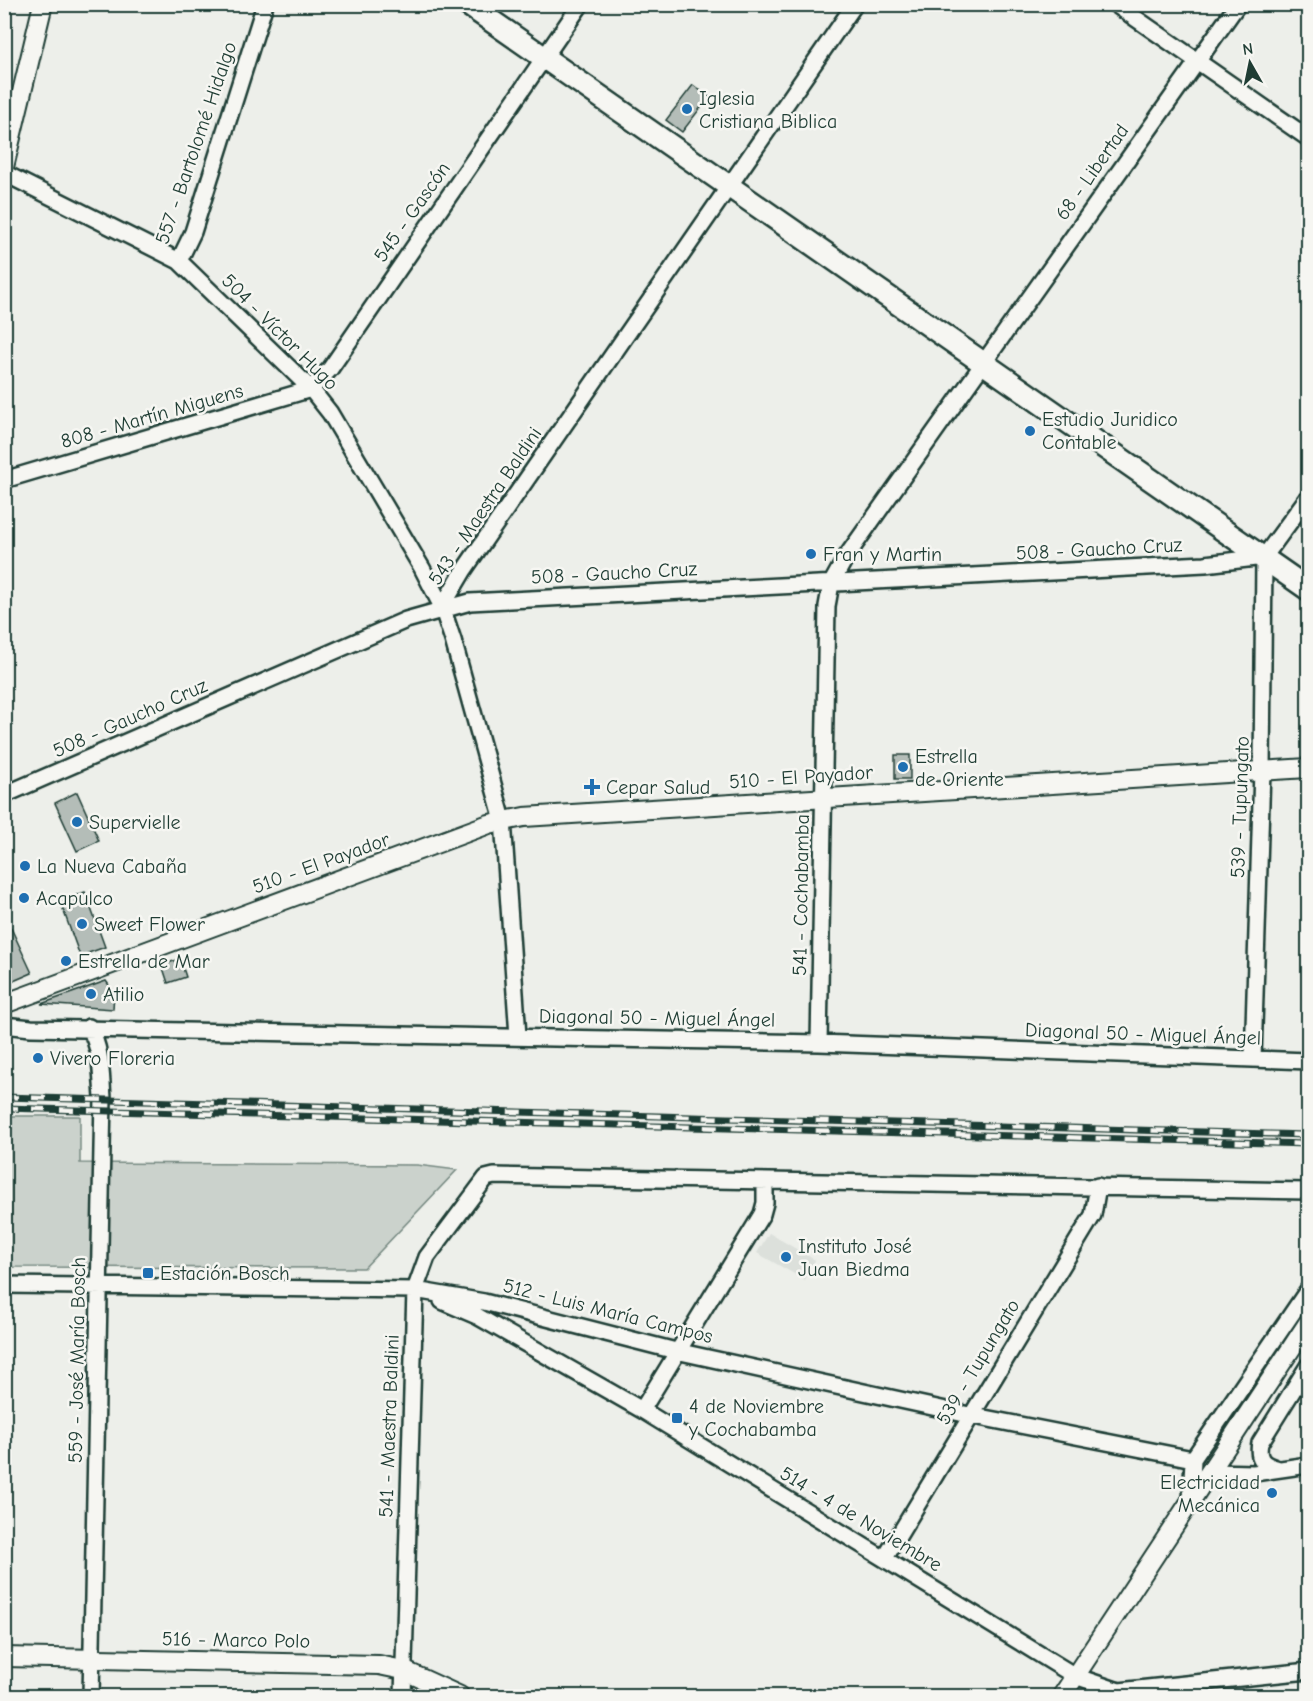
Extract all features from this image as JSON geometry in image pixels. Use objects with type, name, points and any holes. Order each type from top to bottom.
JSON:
[{"type":"main road","points":[[467,4],[1308,589]]},
{"type":"street","points":[[4,167],[43,4]]},
{"type":"street","name":"557 - Bartolomé Hidalgo","points":[[179,261],[193,232],[264,4]]},
{"type":"street","name":"545 - Gascón","points":[[311,389],[330,369],[581,4]]},
{"type":"street","name":"543 - Maestra Baldini","points":[[518,1036],[503,820],[442,608],[464,570],[855,4]]},
{"type":"street","points":[[1115,4],[1308,138]]},
{"type":"street","name":"68 - Libertad","points":[[981,363],[1238,4]]},
{"type":"street","name":"504 - Víctor Hugo","points":[[4,173],[179,261],[311,389],[330,413],[422,568],[442,608]]},
{"type":"street","name":"541 - Cochabamba","points":[[819,1043],[827,606],[831,584],[846,557],[981,363]]},
{"type":"street","name":"808 - Martín Miguens","points":[[4,480],[311,389]]},
{"type":"street","points":[[1264,557],[1308,497]]},
{"type":"street","name":"508 - Gaucho Cruz","points":[[4,795],[406,620],[442,608],[479,601],[1204,564],[1264,557]]},
{"type":"street","name":"539 - Tupungato","points":[[1253,1059],[1262,770],[1264,557]]},
{"type":"street","name":"510 - El Payador","points":[[4,1004],[503,820],[1308,768]]},
{"type":"street","name":"Diagonal 50 - Miguel Ángel","points":[[4,1025],[31,1028],[89,1027],[819,1043],[1308,1061]]},
{"type":"street","name":"559 - José María Bosch","points":[[89,1027],[97,1041],[100,1054],[103,1098],[91,1696]]},
{"type":"street","name":"541 - Maestra Baldini","points":[[402,1696],[414,1290],[427,1257],[486,1178],[765,1181]]},
{"type":"street","points":[[642,1410],[676,1351],[762,1214],[765,1203],[765,1181],[1308,1191]]},
{"type":"street","name":"539 - Tupungato","points":[[885,1558],[969,1415],[1093,1215],[1098,1186]]},
{"type":"street","name":"512 - Luis María Campos","points":[[4,1285],[414,1290],[484,1302],[676,1351],[969,1415],[1193,1459]]},
{"type":"street","name":"514 - 4 de Noviembre","points":[[414,1290],[477,1316],[642,1410],[1075,1676],[1119,1694],[1308,1671]]},
{"type":"street","points":[[1191,1500],[1193,1459],[1308,1290]]},
{"type":"street","points":[[1062,1696],[1308,1323]]},
{"type":"street","points":[[1276,1468],[1265,1465],[1260,1458],[1260,1443],[1308,1366]]},
{"type":"street","points":[[1211,1472],[1233,1474],[1308,1465]]},
{"type":"street","name":"516 - Marco Polo","points":[[4,1657],[379,1665],[403,1670],[460,1696]]},
{"type":"shaded area","points":[[4,1116],[80,1116],[80,1163],[417,1165],[457,1170],[364,1268],[5,1267]]},
{"type":"shaded area","name":"Instituto José Juan Biedma","points":[[769,1233],[815,1260],[805,1280],[757,1253]]},
{"type":"building","name":"Iglesia Cristiana Biblica","points":[[693,85],[709,97],[682,132],[666,120]]},
{"type":"building","name":"Estrella de Oriente","points":[[895,755],[910,755],[910,779],[895,779]]},
{"type":"building","name":"Supervielle","points":[[77,792],[99,841],[77,851],[55,803]]},
{"type":"building","name":"Sweet Flower","points":[[85,892],[105,947],[80,956],[60,901]]},
{"type":"building","points":[[4,913],[32,973],[4,985]]},
{"type":"building","points":[[180,959],[186,977],[168,983],[162,965]]},
{"type":"building","name":"Atilio","points":[[106,981],[114,992],[113,1009],[41,1004]]},
{"type":"railway","points":[[4,1097],[1308,1135]]},
{"type":"railway","points":[[4,1108],[1308,1144]]},
{"type":"place","name":"Iglesia Cristiana Biblica","points":[[687,109]]},
{"type":"place","name":"Estudio Juridico Contable","points":[[1030,431]]},
{"type":"place","name":"Fran y Martin","points":[[811,554]]},
{"type":"place","name":"Estrella de Oriente","points":[[903,767]]},
{"type":"place","name":"Cepar Salud","points":[[592,787]]},
{"type":"place","name":"Supervielle","points":[[77,822]]},
{"type":"place","name":"La Nueva Cabaña","points":[[25,866]]},
{"type":"place","name":"Acapulco","points":[[24,898]]},
{"type":"place","name":"Sweet Flower","points":[[82,924]]},
{"type":"place","name":"Estrella de Mar","points":[[66,961]]},
{"type":"place","name":"Atilio","points":[[91,994]]},
{"type":"place","name":"Vivero Floreria","points":[[38,1058]]},
{"type":"place","name":"Instituto José Juan Biedma","points":[[786,1257]]},
{"type":"place","name":"Estación Bosch","points":[[148,1273]]},
{"type":"place","name":"4 de Noviembre y Cochabamba","points":[[677,1418]]},
{"type":"place","name":"Electricidad Mecánica","points":[[1272,1493]]}]
